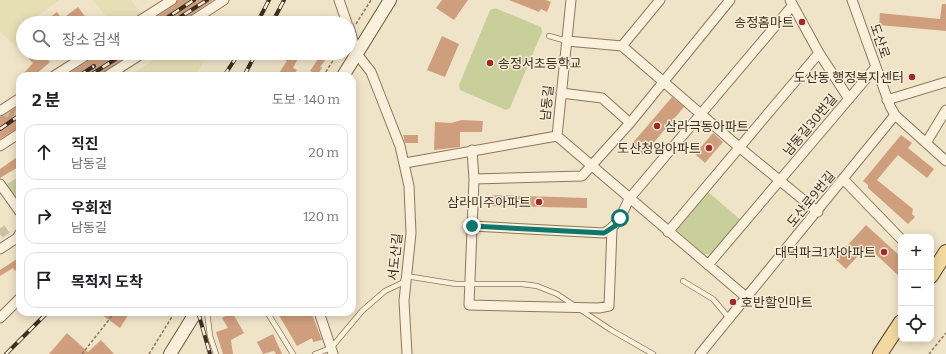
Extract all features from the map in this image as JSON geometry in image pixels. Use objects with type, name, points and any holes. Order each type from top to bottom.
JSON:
[{"type":"main road","points":[[357,54],[390,0]]},
{"type":"main road","points":[[346,72],[353,60]]},
{"type":"main road","points":[[933,270],[946,252]]},
{"type":"main road","points":[[170,354],[194,316]]},
{"type":"main road","points":[[880,354],[898,327]]},
{"type":"street","points":[[147,16],[172,0]]},
{"type":"street","points":[[200,16],[224,0]]},
{"type":"street","points":[[339,0],[345,16]]},
{"type":"street","name":"남동길","points":[[571,0],[557,136],[746,297]]},
{"type":"street","points":[[622,46],[660,0]]},
{"type":"street","points":[[474,179],[582,176],[630,122],[730,0]]},
{"type":"street","name":"도산로","points":[[852,0],[875,68],[887,100],[895,115],[946,161]]},
{"type":"street","points":[[472,226],[604,233],[612,228],[620,218],[630,199],[791,2],[819,53],[849,99]]},
{"type":"street","points":[[567,41],[622,46],[780,182],[818,212]]},
{"type":"street","name":"서도산길","points":[[356,51],[371,72],[400,146],[409,186],[411,226],[406,276],[404,332],[406,354]]},
{"type":"street","points":[[668,232],[819,53]]},
{"type":"street","points":[[60,72],[79,60]]},
{"type":"street","points":[[114,72],[132,60]]},
{"type":"street","name":"남동길30번길","points":[[708,265],[780,182],[875,68]]},
{"type":"street","points":[[887,100],[946,82]]},
{"type":"street","points":[[561,93],[602,98],[630,122]]},
{"type":"street","points":[[0,111],[16,101]]},
{"type":"street","points":[[926,143],[946,110]]},
{"type":"street","name":"도산로9번길","points":[[700,354],[818,212],[895,115]]},
{"type":"street","points":[[0,146],[16,136]]},
{"type":"street","points":[[405,163],[557,136]]},
{"type":"street","points":[[472,150],[474,179],[469,305],[576,308],[609,306],[612,228]]},
{"type":"street","points":[[844,180],[898,236]]},
{"type":"street","points":[[0,184],[16,206]]},
{"type":"street","points":[[0,248],[16,239]]},
{"type":"street","points":[[0,318],[16,302]]},
{"type":"street","points":[[320,316],[332,351]]},
{"type":"lane","points":[[549,36],[567,41]]},
{"type":"lane","points":[[315,354],[332,351],[367,307],[385,291],[402,283],[406,276],[470,285],[522,284],[537,286],[558,294],[576,308],[611,330],[654,354]]},
{"type":"lane","points":[[683,281],[713,299],[729,318]]},
{"type":"lane","points":[[208,316],[210,336],[216,354]]},
{"type":"lane","points":[[269,316],[293,354]]},
{"type":"path","points":[[356,21],[371,0]]},
{"type":"path","points":[[326,72],[333,60]]},
{"type":"path","points":[[82,354],[112,316]]},
{"type":"path","points":[[149,354],[173,316]]},
{"type":"path","points":[[929,354],[946,333]]},
{"type":"shaded area","points":[[0,0],[59,0],[37,16],[16,16],[16,46],[0,32]]},
{"type":"shaded area","points":[[92,0],[131,0],[141,13],[136,16],[106,16]]},
{"type":"shaded area","points":[[153,60],[204,60],[197,72],[135,72]]},
{"type":"green space","points":[[495,8],[541,27],[542,32],[510,108],[506,110],[460,90],[459,85],[490,10]]},
{"type":"green space","points":[[16,178],[16,197],[7,184]]},
{"type":"green space","points":[[707,191],[742,221],[712,255],[704,254],[674,228]]},
{"type":"building","points":[[178,0],[213,0],[190,16],[158,16],[175,5]]},
{"type":"building","points":[[442,0],[468,0],[454,20],[436,8]]},
{"type":"building","points":[[509,0],[546,0],[551,2],[547,12],[541,9],[539,12]]},
{"type":"building","points":[[942,4],[946,4],[946,31],[879,25],[880,13],[940,19]]},
{"type":"building","points":[[78,7],[85,16],[66,16]]},
{"type":"building","points":[[57,12],[60,16],[52,16]]},
{"type":"building","points":[[442,36],[459,44],[445,77],[427,70]]},
{"type":"building","points":[[30,60],[48,60],[50,62],[39,72],[25,72],[33,63]]},
{"type":"building","points":[[90,60],[122,60],[104,72],[71,72]]},
{"type":"building","points":[[285,60],[297,60],[293,68],[297,70],[296,72],[280,72],[287,61]]},
{"type":"building","points":[[317,60],[326,60],[320,67],[322,67],[320,72],[310,71]]},
{"type":"building","name":"삼라극동아파트","points":[[672,97],[684,107],[643,155],[631,145]]},
{"type":"building","points":[[16,107],[16,129],[0,139],[0,117]]},
{"type":"building","points":[[462,120],[483,121],[482,132],[460,132],[460,147],[434,150],[435,122],[451,123]]},
{"type":"building","name":"도산청암아파트","points":[[713,133],[723,142],[705,163],[695,154]]},
{"type":"building","points":[[403,135],[418,135],[418,143],[405,143]]},
{"type":"building","points":[[901,135],[912,143],[908,148],[934,169],[927,178],[898,155],[877,180],[913,209],[912,214],[915,217],[908,224],[868,188],[868,185],[863,181]]},
{"type":"building","points":[[16,158],[16,168],[0,178],[0,169]]},
{"type":"building","name":"삼라미주아파트","points":[[492,195],[587,198],[587,208],[492,206]]},
{"type":"building","name":"대덕파크1차아파트","points":[[866,225],[898,254],[898,275],[867,246],[846,269],[835,259]]},
{"type":"building","points":[[16,260],[15,271],[13,268],[0,276],[0,270]]},
{"type":"building","points":[[104,316],[128,316],[120,328]]},
{"type":"building","points":[[225,316],[234,316],[244,333],[231,340],[233,354],[223,354],[216,332],[228,328],[222,318]]},
{"type":"building","points":[[279,316],[313,316],[322,340],[313,342],[312,338],[297,346]]},
{"type":"building","points":[[67,333],[88,352],[101,340],[114,354],[49,354]]},
{"type":"building","points":[[273,334],[282,354],[276,354],[274,351],[263,354],[257,342]]},
{"type":"tunnel","points":[[1,110],[16,116]]},
{"type":"tunnel","points":[[0,234],[7,229]]},
{"type":"railway","points":[[170,16],[194,0]]},
{"type":"railway","points":[[182,16],[207,0]]},
{"type":"railway","points":[[261,16],[269,0]]},
{"type":"railway","points":[[276,16],[284,0]]},
{"type":"railway","points":[[95,72],[114,60]]},
{"type":"railway","points":[[227,72],[234,60]]},
{"type":"railway","points":[[246,72],[252,60]]},
{"type":"railway","points":[[85,72],[94,66]]},
{"type":"railway","points":[[0,129],[16,118]]},
{"type":"railway","points":[[6,354],[44,316]]},
{"type":"railway","points":[[199,316],[210,354]]},
{"type":"place","name":"송정홈마트","points":[[802,22]]},
{"type":"place","name":"송정서초등학교","points":[[490,63]]},
{"type":"place","name":"도산동 행정복지센터","points":[[912,77]]},
{"type":"place","name":"삼라극동아파트","points":[[657,126]]},
{"type":"place","name":"도산청암아파트","points":[[709,148]]},
{"type":"place","name":"삼라미주아파트","points":[[539,202]]},
{"type":"place","name":"대덕파크1차아파트","points":[[884,252]]},
{"type":"place","name":"호반할인마트","points":[[733,302]]},
{"type":"route","points":[[472,226],[604,233],[615,226],[620,218]]}]
